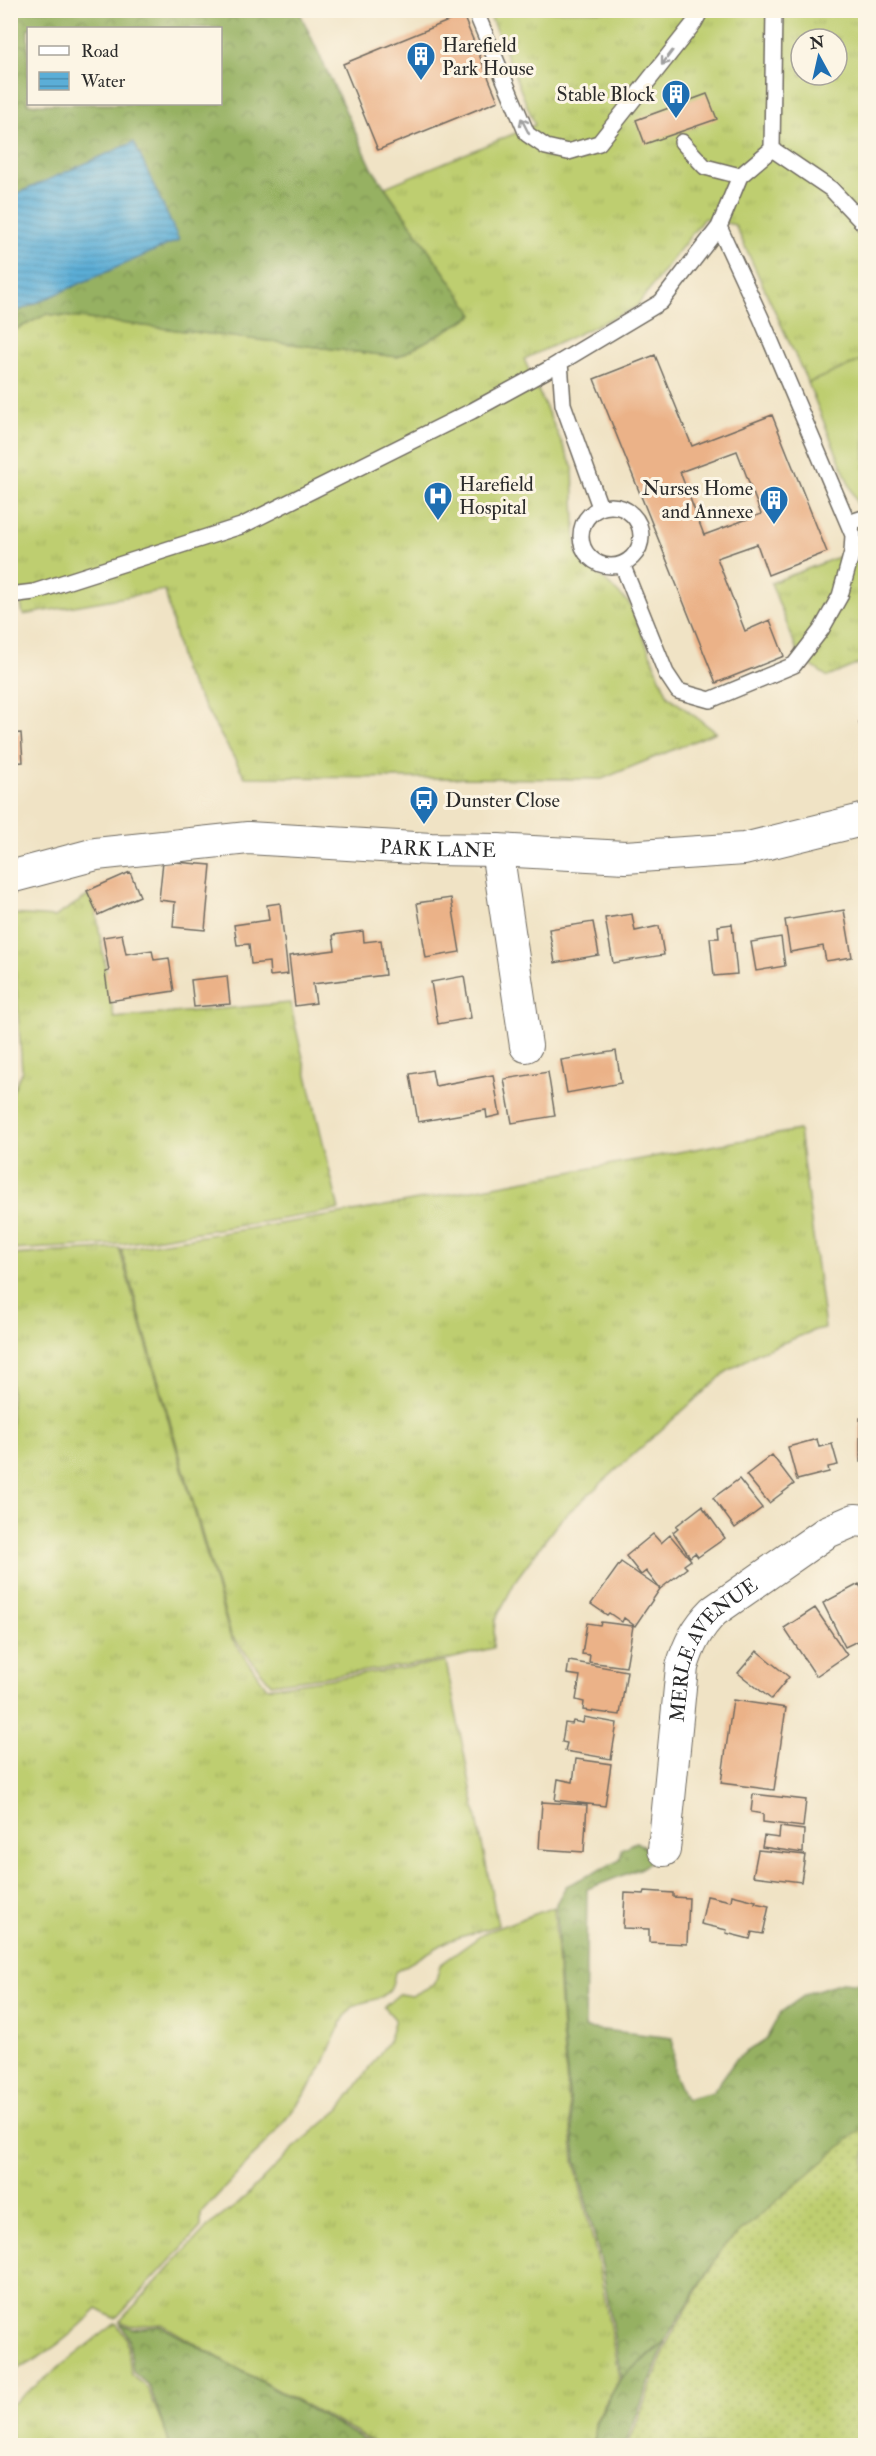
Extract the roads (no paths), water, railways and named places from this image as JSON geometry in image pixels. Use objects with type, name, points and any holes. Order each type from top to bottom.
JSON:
[{"type":"street","name":"PARK LANE","points":[[10,877],[96,854],[248,838],[626,857],[744,849],[866,819]]},
{"type":"street","points":[[497,850],[526,1046]]},
{"type":"street","name":"MERLE AVENUE","points":[[664,1850],[682,1667],[688,1646],[700,1625],[714,1611],[827,1532],[855,1520],[866,1521]]},
{"type":"lane","points":[[475,10],[527,134],[546,147],[568,152],[599,143],[646,86],[701,10]]},
{"type":"lane","points":[[10,595],[34,592],[241,526],[472,411],[662,302],[718,227],[740,176],[772,149],[774,10]]},
{"type":"lane","points":[[682,142],[705,167],[740,176]]},
{"type":"lane","points":[[772,149],[831,189],[866,226]]},
{"type":"lane","points":[[622,564],[666,673],[678,691],[710,700],[794,665],[821,630],[840,596],[852,552],[853,536],[762,318],[718,227]]},
{"type":"lane","points":[[560,362],[563,404],[600,507]]},
{"type":"lane","points":[[617,506],[626,509],[639,525],[640,545],[635,554],[622,564],[609,566],[599,564],[591,559],[580,542],[583,522],[589,514],[600,507],[617,506]]},
{"type":"lane","points":[[848,524],[866,517]]},
{"type":"water","points":[[134,142],[179,240],[11,314],[11,196]]},
{"type":"place","name":"Harefield Park House","points":[[421,82]]},
{"type":"place","name":"Stable Block","points":[[676,120]]},
{"type":"place","name":"Harefield Hospital","points":[[438,522]]},
{"type":"place","name":"Nurses Home and Annexe","points":[[774,526]]},
{"type":"place","name":"Dunster Close","points":[[424,826]]}]
